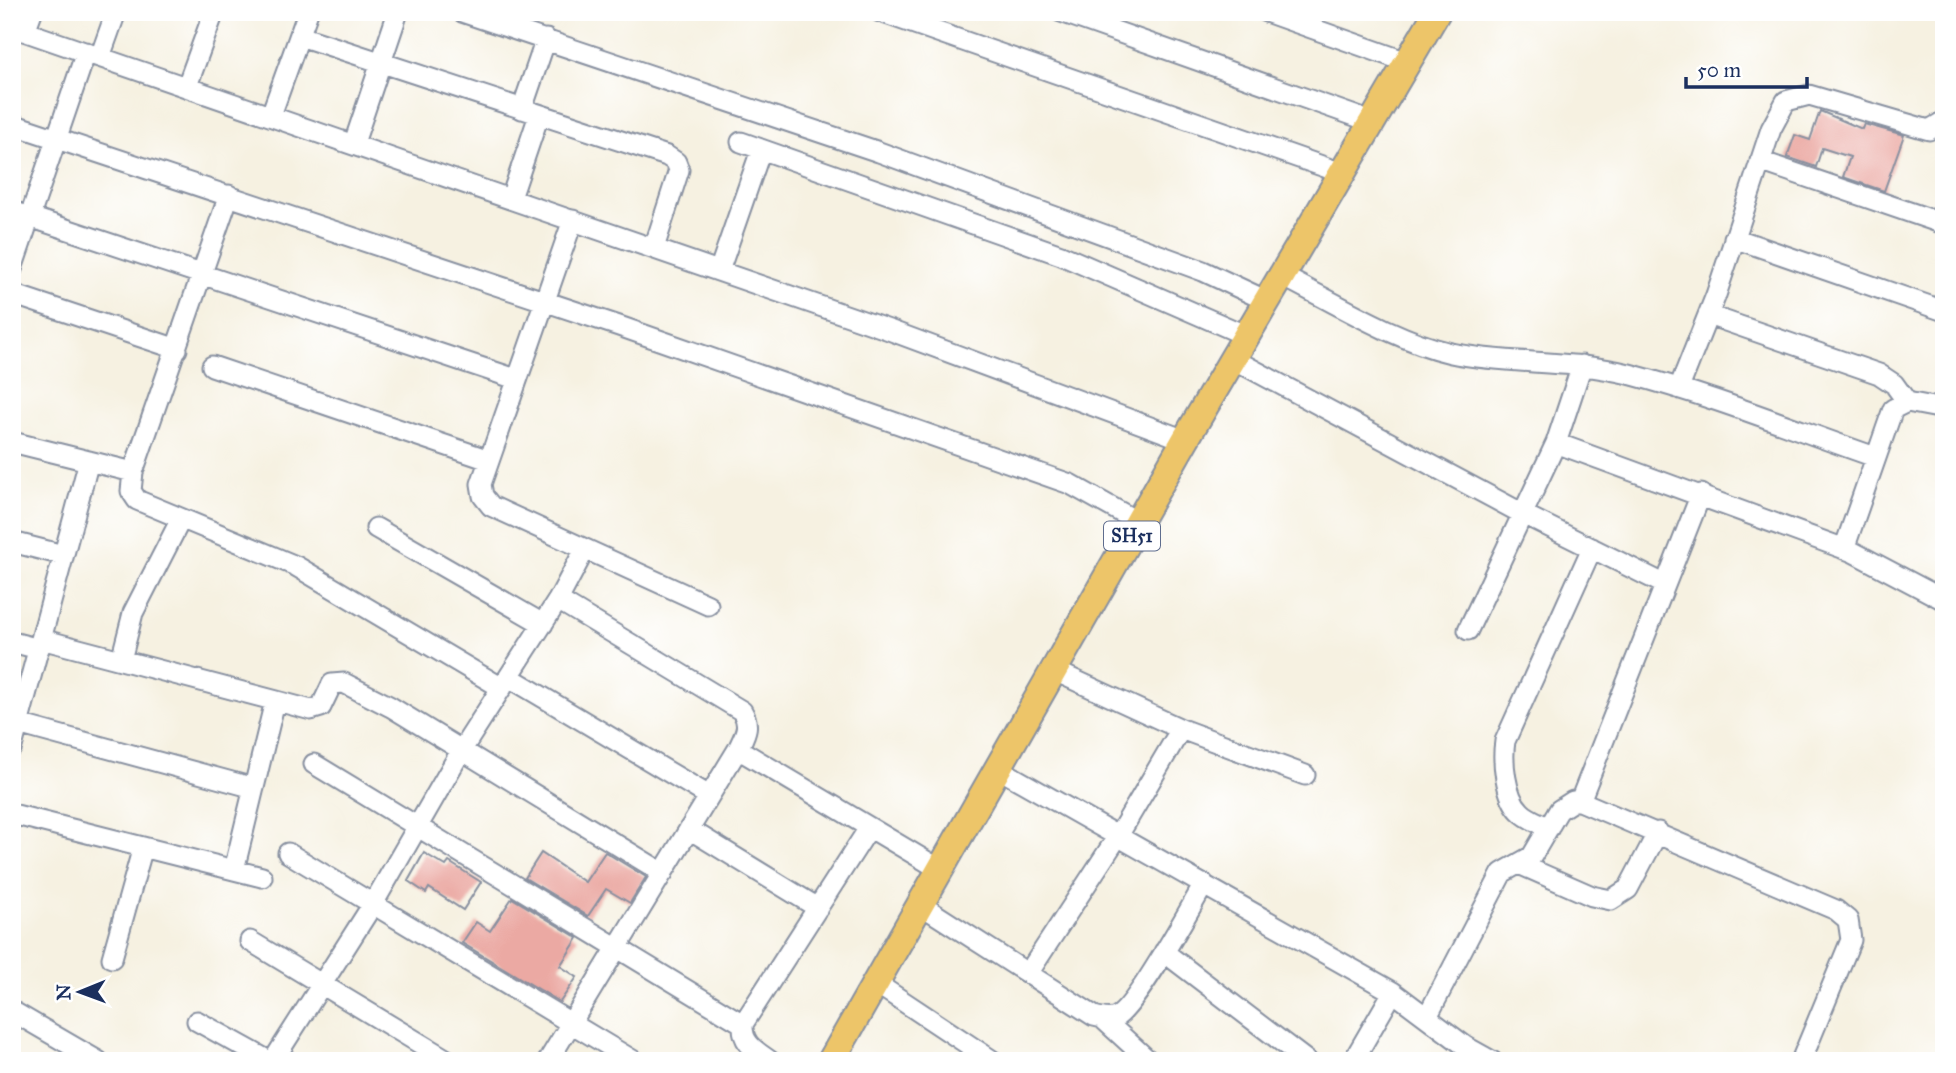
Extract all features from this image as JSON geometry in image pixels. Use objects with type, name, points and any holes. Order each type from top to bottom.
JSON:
[{"type":"main road","name":"SH51","points":[[831,1061],[1185,440],[1437,12]]},
{"type":"street","points":[[32,12],[19,29],[654,248],[1185,440]]},
{"type":"street","points":[[12,269],[21,214],[93,55],[116,12]]},
{"type":"street","points":[[187,86],[214,12]]},
{"type":"street","points":[[271,115],[308,12]]},
{"type":"street","points":[[354,143],[398,12]]},
{"type":"street","points":[[462,12],[1041,210],[1203,271],[1267,301]]},
{"type":"street","points":[[880,12],[1342,173]]},
{"type":"street","points":[[1061,12],[1373,122]]},
{"type":"street","points":[[1266,12],[1408,62]]},
{"type":"street","points":[[300,36],[676,162],[679,170],[677,180],[654,248]]},
{"type":"street","points":[[511,198],[546,39]]},
{"type":"street","points":[[1679,388],[1708,315],[1760,161],[1782,106],[1792,98],[1819,97],[1930,130],[1944,121]]},
{"type":"street","points":[[12,124],[544,302],[1070,484],[1140,523]]},
{"type":"street","points":[[741,142],[1061,256],[1247,336]]},
{"type":"street","points":[[719,271],[750,182],[771,153]]},
{"type":"street","points":[[1760,161],[1944,224]]},
{"type":"street","points":[[229,195],[133,472],[131,491],[137,500],[306,571],[709,796]]},
{"type":"street","points":[[21,214],[516,379]]},
{"type":"street","points":[[573,220],[481,484],[483,496],[491,506],[584,551],[708,605]]},
{"type":"street","points":[[1734,238],[1944,311]]},
{"type":"street","points":[[1282,276],[1416,341],[1449,352],[1582,365],[1679,388],[1875,457]]},
{"type":"street","points":[[12,294],[177,349]]},
{"type":"street","points":[[1708,315],[1879,374],[1894,384],[1906,402]]},
{"type":"street","points":[[1233,359],[1523,514],[1664,584]]},
{"type":"street","points":[[1468,630],[1556,443],[1582,365]]},
{"type":"street","points":[[212,366],[489,460]]},
{"type":"street","points":[[1844,549],[1893,409],[1906,402],[1944,409]]},
{"type":"street","points":[[12,442],[133,472]]},
{"type":"street","points":[[1556,443],[1844,549],[1944,600]]},
{"type":"street","points":[[89,461],[14,736],[254,788]]},
{"type":"street","points":[[1580,801],[1700,494]]},
{"type":"street","points":[[121,660],[133,613],[181,519]]},
{"type":"street","points":[[376,528],[542,624]]},
{"type":"street","points":[[12,542],[63,555]]},
{"type":"street","points":[[1549,828],[1525,815],[1516,806],[1505,763],[1505,741],[1592,548]]},
{"type":"street","points":[[197,1021],[271,1061],[324,985],[461,751],[558,600],[584,551]]},
{"type":"street","points":[[548,1061],[614,948],[690,829],[747,730],[747,720],[742,711],[558,600]]},
{"type":"street","points":[[12,642],[40,644],[121,660],[317,710],[332,684],[344,683],[391,708],[663,873]]},
{"type":"street","points":[[1055,671],[1181,729],[1305,775]]},
{"type":"street","points":[[234,870],[275,701]]},
{"type":"street","points":[[1029,972],[1118,836],[1181,729]]},
{"type":"street","points":[[737,749],[941,870]]},
{"type":"street","points":[[314,764],[743,1024]]},
{"type":"street","points":[[999,769],[1393,992],[1465,1046],[1492,1061]]},
{"type":"street","points":[[1427,1017],[1502,873],[1532,856],[1559,810],[1573,801],[1580,801],[1836,910],[1848,920],[1851,940],[1801,1061]]},
{"type":"street","points":[[12,814],[262,877]]},
{"type":"street","points":[[770,1061],[750,1046],[743,1036],[743,1024],[869,828]]},
{"type":"street","points":[[690,829],[818,908]]},
{"type":"street","points":[[1519,864],[1592,896],[1611,900],[1628,888],[1658,832]]},
{"type":"street","points":[[112,958],[143,847]]},
{"type":"street","points":[[288,853],[634,1061]]},
{"type":"street","points":[[1102,1018],[1115,1017],[1123,1012],[1164,953],[1204,884]]},
{"type":"street","points":[[921,905],[1102,1018],[1149,1061]]},
{"type":"street","points":[[250,942],[449,1061]]},
{"type":"street","points":[[1164,953],[1307,1061]]},
{"type":"street","points":[[877,984],[993,1061]]},
{"type":"street","points":[[1353,1061],[1393,992]]},
{"type":"street","points":[[12,1011],[98,1061]]},
{"type":"building","points":[[1820,111],[1862,129],[1864,124],[1904,135],[1884,191],[1843,177],[1850,157],[1822,148],[1816,167],[1787,157],[1795,135],[1810,140]]},
{"type":"building","points":[[605,852],[646,877],[630,903],[606,889],[588,916],[525,878],[541,853],[585,882]]},
{"type":"building","points":[[424,853],[446,866],[449,862],[481,882],[463,910],[429,888],[426,893],[408,881]]},
{"type":"building","points":[[512,898],[578,938],[560,966],[577,977],[560,1002],[462,943],[476,922],[490,931]]}]
